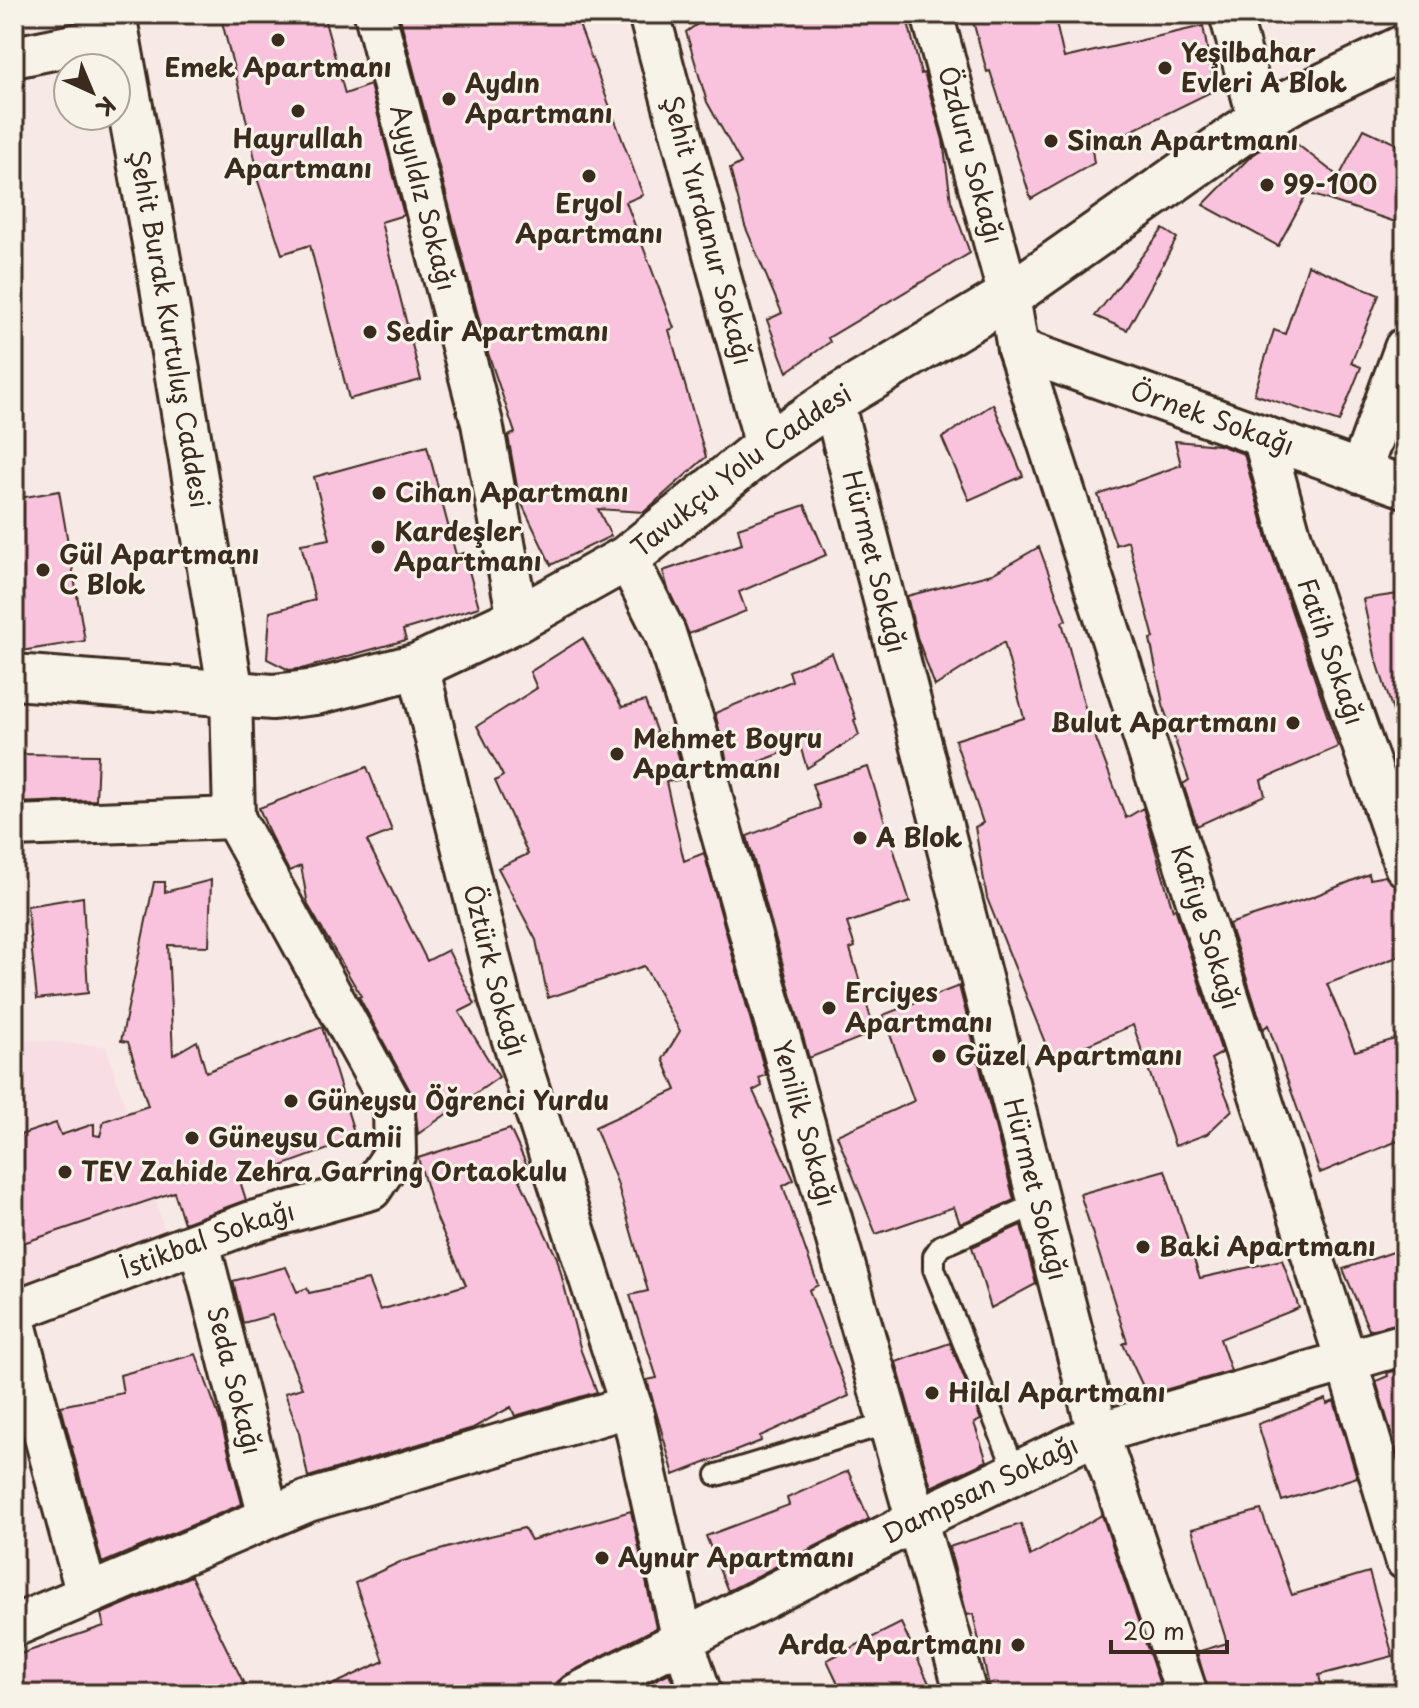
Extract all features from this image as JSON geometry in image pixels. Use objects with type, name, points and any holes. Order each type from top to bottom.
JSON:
[{"type":"main road","name":"Şehit Burak Kurtuluş Caddesi","points":[[115,25],[162,281],[231,693]]},
{"type":"main road","name":"Tavukçu Yolu Caddesi","points":[[14,677],[273,697],[316,692],[418,666],[518,619],[627,558],[766,446],[833,401],[1009,296],[1259,120],[1319,87],[1405,47]]},
{"type":"street","name":"Ayyıldız Sokağı","points":[[375,14],[482,423],[518,619]]},
{"type":"street","name":"Şehit Yurdanur Sokağı","points":[[649,14],[766,446]]},
{"type":"street","name":"Özduru Sokağı","points":[[932,14],[1009,296]]},
{"type":"street","points":[[1230,14],[1259,120]]},
{"type":"street","points":[[14,57],[115,25]]},
{"type":"street","name":"Kafiye Sokağı","points":[[1009,296],[1018,349],[1347,1363],[1405,1559]]},
{"type":"street","points":[[1360,472],[1405,348]]},
{"type":"street","name":"Örnek Sokağı","points":[[1018,349],[1405,487]]},
{"type":"street","name":"Hürmet Sokağı","points":[[833,401],[1098,1433],[1187,1694]]},
{"type":"street","name":"Fatih Sokağı","points":[[1263,436],[1290,535],[1405,866]]},
{"type":"street","name":"Yenilik Sokağı","points":[[627,558],[665,633],[697,733],[718,822],[966,1694]]},
{"type":"street","name":"Öztürk Sokağı","points":[[418,666],[500,1000],[631,1406],[683,1641]]},
{"type":"street","points":[[14,826],[234,818],[231,693]]},
{"type":"street","name":"İstikbal Sokağı","points":[[14,1311],[252,1222],[371,1189],[395,1153],[394,1109],[234,818]]},
{"type":"street","name":"Seda Sokağı","points":[[199,1243],[269,1517]]},
{"type":"street","points":[[14,1320],[87,1595]]},
{"type":"street","name":"Dampsan Sokağı","points":[[577,1694],[917,1520],[1098,1433],[1405,1344]]},
{"type":"street","points":[[14,1626],[308,1501],[631,1406]]},
{"type":"street","points":[[683,1641],[701,1694]]},
{"type":"lane","points":[[1016,1473],[933,1262],[941,1246],[1039,1203]]},
{"type":"lane","points":[[717,1475],[889,1423]]},
{"type":"shaded area","points":[[14,1039],[106,1046],[167,1237],[14,1294]]},
{"type":"building","points":[[220,14],[323,14],[345,94],[370,85],[404,215],[381,222],[421,380],[349,399],[310,245],[282,254],[257,178]]},
{"type":"building","points":[[399,14],[575,14],[643,195],[626,202],[674,328],[669,330],[706,457],[644,512],[598,509],[611,536],[551,565],[519,498],[508,436],[515,433],[487,350]]},
{"type":"building","points":[[712,14],[906,14],[921,74],[924,73],[943,140],[951,201],[970,253],[828,338],[830,342],[787,372],[767,320],[782,313],[745,226],[730,169],[741,163],[707,102],[686,32]]},
{"type":"building","points":[[971,14],[1054,14],[1064,58],[1203,26],[1215,90],[1092,150],[1094,163],[1031,199],[990,71],[987,72]]},
{"type":"building","points":[[1364,129],[1405,148],[1405,225],[1307,193],[1278,246],[1203,205],[1250,157],[1284,134],[1339,177]]},
{"type":"building","points":[[1163,229],[1177,238],[1127,330],[1095,316]]},
{"type":"building","points":[[1308,265],[1379,295],[1351,363],[1361,367],[1339,422],[1254,394],[1274,330],[1285,334]]},
{"type":"building","points":[[993,404],[1023,476],[969,500],[942,438]]},
{"type":"building","points":[[1175,441],[1219,445],[1244,454],[1268,542],[1338,747],[1261,780],[1265,795],[1197,826],[1183,784],[1189,780],[1164,709],[1150,639],[1154,638],[1128,541],[1116,545],[1098,495],[1181,465]]},
{"type":"building","points":[[427,446],[456,555],[464,553],[479,607],[403,630],[406,640],[305,668],[289,670],[267,659],[270,612],[315,600],[301,544],[330,539],[314,477]]},
{"type":"building","name":"Gül Apartmanı C Blok","points":[[59,491],[85,641],[14,652],[14,499]]},
{"type":"building","points":[[805,505],[826,555],[739,592],[746,611],[689,634],[663,571],[742,544],[738,528]]},
{"type":"building","points":[[1039,547],[1066,620],[1062,622],[1087,715],[1126,818],[1143,808],[1173,910],[1175,908],[1222,1053],[1211,1059],[1232,1110],[1207,1134],[1175,1146],[1133,1025],[1052,1060],[987,898],[975,827],[983,823],[955,740],[1024,718],[1004,642],[935,686],[917,637],[907,596],[992,574]]},
{"type":"building","points":[[1405,593],[1405,726],[1398,727],[1375,655],[1363,599]]},
{"type":"building","points":[[583,638],[622,707],[645,701],[658,736],[672,730],[684,779],[666,782],[684,861],[704,853],[766,1075],[759,1078],[762,1086],[753,1091],[794,1180],[783,1186],[818,1285],[809,1290],[849,1396],[760,1436],[761,1441],[674,1475],[647,1380],[657,1378],[630,1295],[648,1291],[617,1182],[595,1127],[676,1090],[663,1059],[680,1031],[644,966],[548,998],[536,940],[498,868],[528,854],[495,781],[503,776],[477,726],[537,688],[530,672]]},
{"type":"building","points":[[832,653],[859,735],[807,768],[800,746],[730,773],[715,713],[792,681],[789,671]]},
{"type":"building","points":[[14,754],[98,755],[96,800],[14,803]]},
{"type":"building","points":[[367,767],[392,831],[367,841],[427,961],[448,950],[475,1004],[459,1012],[499,1077],[418,1134],[414,1098],[361,996],[308,905],[301,866],[289,871],[259,808]]},
{"type":"building","points":[[868,767],[910,902],[847,923],[855,947],[850,949],[875,1032],[809,1058],[747,836],[820,808],[812,784]]},
{"type":"building","points":[[1369,874],[1370,879],[1385,876],[1397,887],[1405,907],[1405,954],[1327,984],[1355,1051],[1405,1036],[1405,1138],[1320,1173],[1268,1025],[1263,1029],[1229,924],[1312,897]]},
{"type":"building","points":[[211,880],[209,946],[168,945],[173,1055],[197,1041],[206,1072],[322,1027],[356,1139],[240,1181],[246,1200],[184,1223],[174,1192],[14,1246],[14,1137],[56,1123],[61,1135],[94,1124],[94,1135],[100,1136],[104,1121],[148,1106],[128,1042],[121,1041],[154,882],[165,882],[165,892]]},
{"type":"building","points":[[83,897],[88,993],[37,999],[27,906]]},
{"type":"building","points":[[959,986],[1014,1200],[960,1224],[954,1207],[876,1234],[837,1135],[914,1101],[883,1015]]},
{"type":"building","points":[[510,1129],[530,1172],[518,1176],[557,1258],[581,1351],[597,1392],[515,1416],[511,1407],[473,1428],[308,1477],[299,1433],[285,1393],[302,1388],[272,1315],[243,1323],[233,1281],[286,1267],[297,1292],[307,1288],[309,1293],[368,1280],[380,1310],[466,1285],[434,1212],[418,1158]]},
{"type":"building","points":[[1165,1170],[1200,1278],[1282,1260],[1299,1308],[1220,1339],[1231,1371],[1147,1395],[1123,1344],[1127,1342],[1080,1194]]},
{"type":"building","points":[[1021,1225],[1036,1284],[991,1308],[972,1247]]},
{"type":"building","points":[[1405,1248],[1405,1322],[1369,1330],[1343,1269]]},
{"type":"building","name":"Hilal Apartmanı","points":[[950,1343],[981,1420],[974,1423],[987,1461],[931,1487],[896,1362]]},
{"type":"building","points":[[196,1354],[221,1422],[242,1504],[102,1563],[61,1406],[123,1393],[120,1375]]},
{"type":"building","points":[[1405,1368],[1405,1461],[1400,1463],[1376,1381],[1388,1376],[1387,1373]]},
{"type":"building","points":[[1326,1399],[1327,1404],[1334,1401],[1357,1477],[1282,1501],[1258,1424]]},
{"type":"building","points":[[848,1471],[869,1519],[728,1591],[706,1536],[789,1505],[787,1498]]},
{"type":"building","points":[[1261,1510],[1292,1595],[1369,1572],[1393,1656],[1319,1675],[1323,1694],[1209,1694],[1197,1652],[1227,1643],[1192,1529]]},
{"type":"building","points":[[631,1511],[656,1628],[567,1674],[557,1682],[554,1694],[313,1694],[384,1661],[355,1583],[400,1562],[477,1539],[524,1528],[531,1540]]},
{"type":"building","points":[[1102,1515],[1163,1694],[991,1694],[973,1614],[967,1615],[949,1547],[1021,1524],[1030,1556]]},
{"type":"building","points":[[191,1576],[249,1694],[14,1694],[14,1656],[104,1626],[101,1614]]},
{"type":"building","points":[[901,1623],[934,1694],[843,1694],[827,1660]]},
{"type":"building","points":[[669,1673],[677,1694],[627,1694]]},
{"type":"place","name":"Emek Apartmanı","points":[[278,40]]},
{"type":"place","name":"Yeşilbahar Evleri A Blok","points":[[1165,68]]},
{"type":"place","name":"Aydın Apartmanı","points":[[449,99]]},
{"type":"place","name":"Hayrullah Apartmanı","points":[[298,111]]},
{"type":"place","name":"Sinan Apartmanı","points":[[1051,141]]},
{"type":"place","name":"Eryol Apartmanı","points":[[589,176]]},
{"type":"place","name":"99-100","points":[[1267,185]]},
{"type":"place","name":"Sedir Apartmanı","points":[[370,332]]},
{"type":"place","name":"Cihan Apartmanı","points":[[379,493]]},
{"type":"place","name":"Kardeşler Apartmanı","points":[[378,547]]},
{"type":"place","name":"Gül Apartmanı C Blok","points":[[43,570]]},
{"type":"place","name":"Bulut Apartmanı","points":[[1293,723]]},
{"type":"place","name":"Mehmet Boyru Apartmanı","points":[[617,754]]},
{"type":"place","name":"A Blok","points":[[860,838]]},
{"type":"place","name":"Erciyes Apartmanı","points":[[829,1008]]},
{"type":"place","name":"Güzel Apartmanı","points":[[939,1056]]},
{"type":"place","name":"Güneysu Öğrenci Yurdu","points":[[291,1101]]},
{"type":"place","name":"Güneysu Camii","points":[[192,1138]]},
{"type":"place","name":"TEV Zahide Zehra Garring Ortaokulu","points":[[65,1172]]},
{"type":"place","name":"Baki Apartmanı","points":[[1143,1247]]},
{"type":"place","name":"Hilal Apartmanı","points":[[932,1393]]},
{"type":"place","name":"Aynur Apartmanı","points":[[602,1558]]},
{"type":"place","name":"Arda Apartmanı","points":[[1018,1645]]}]
